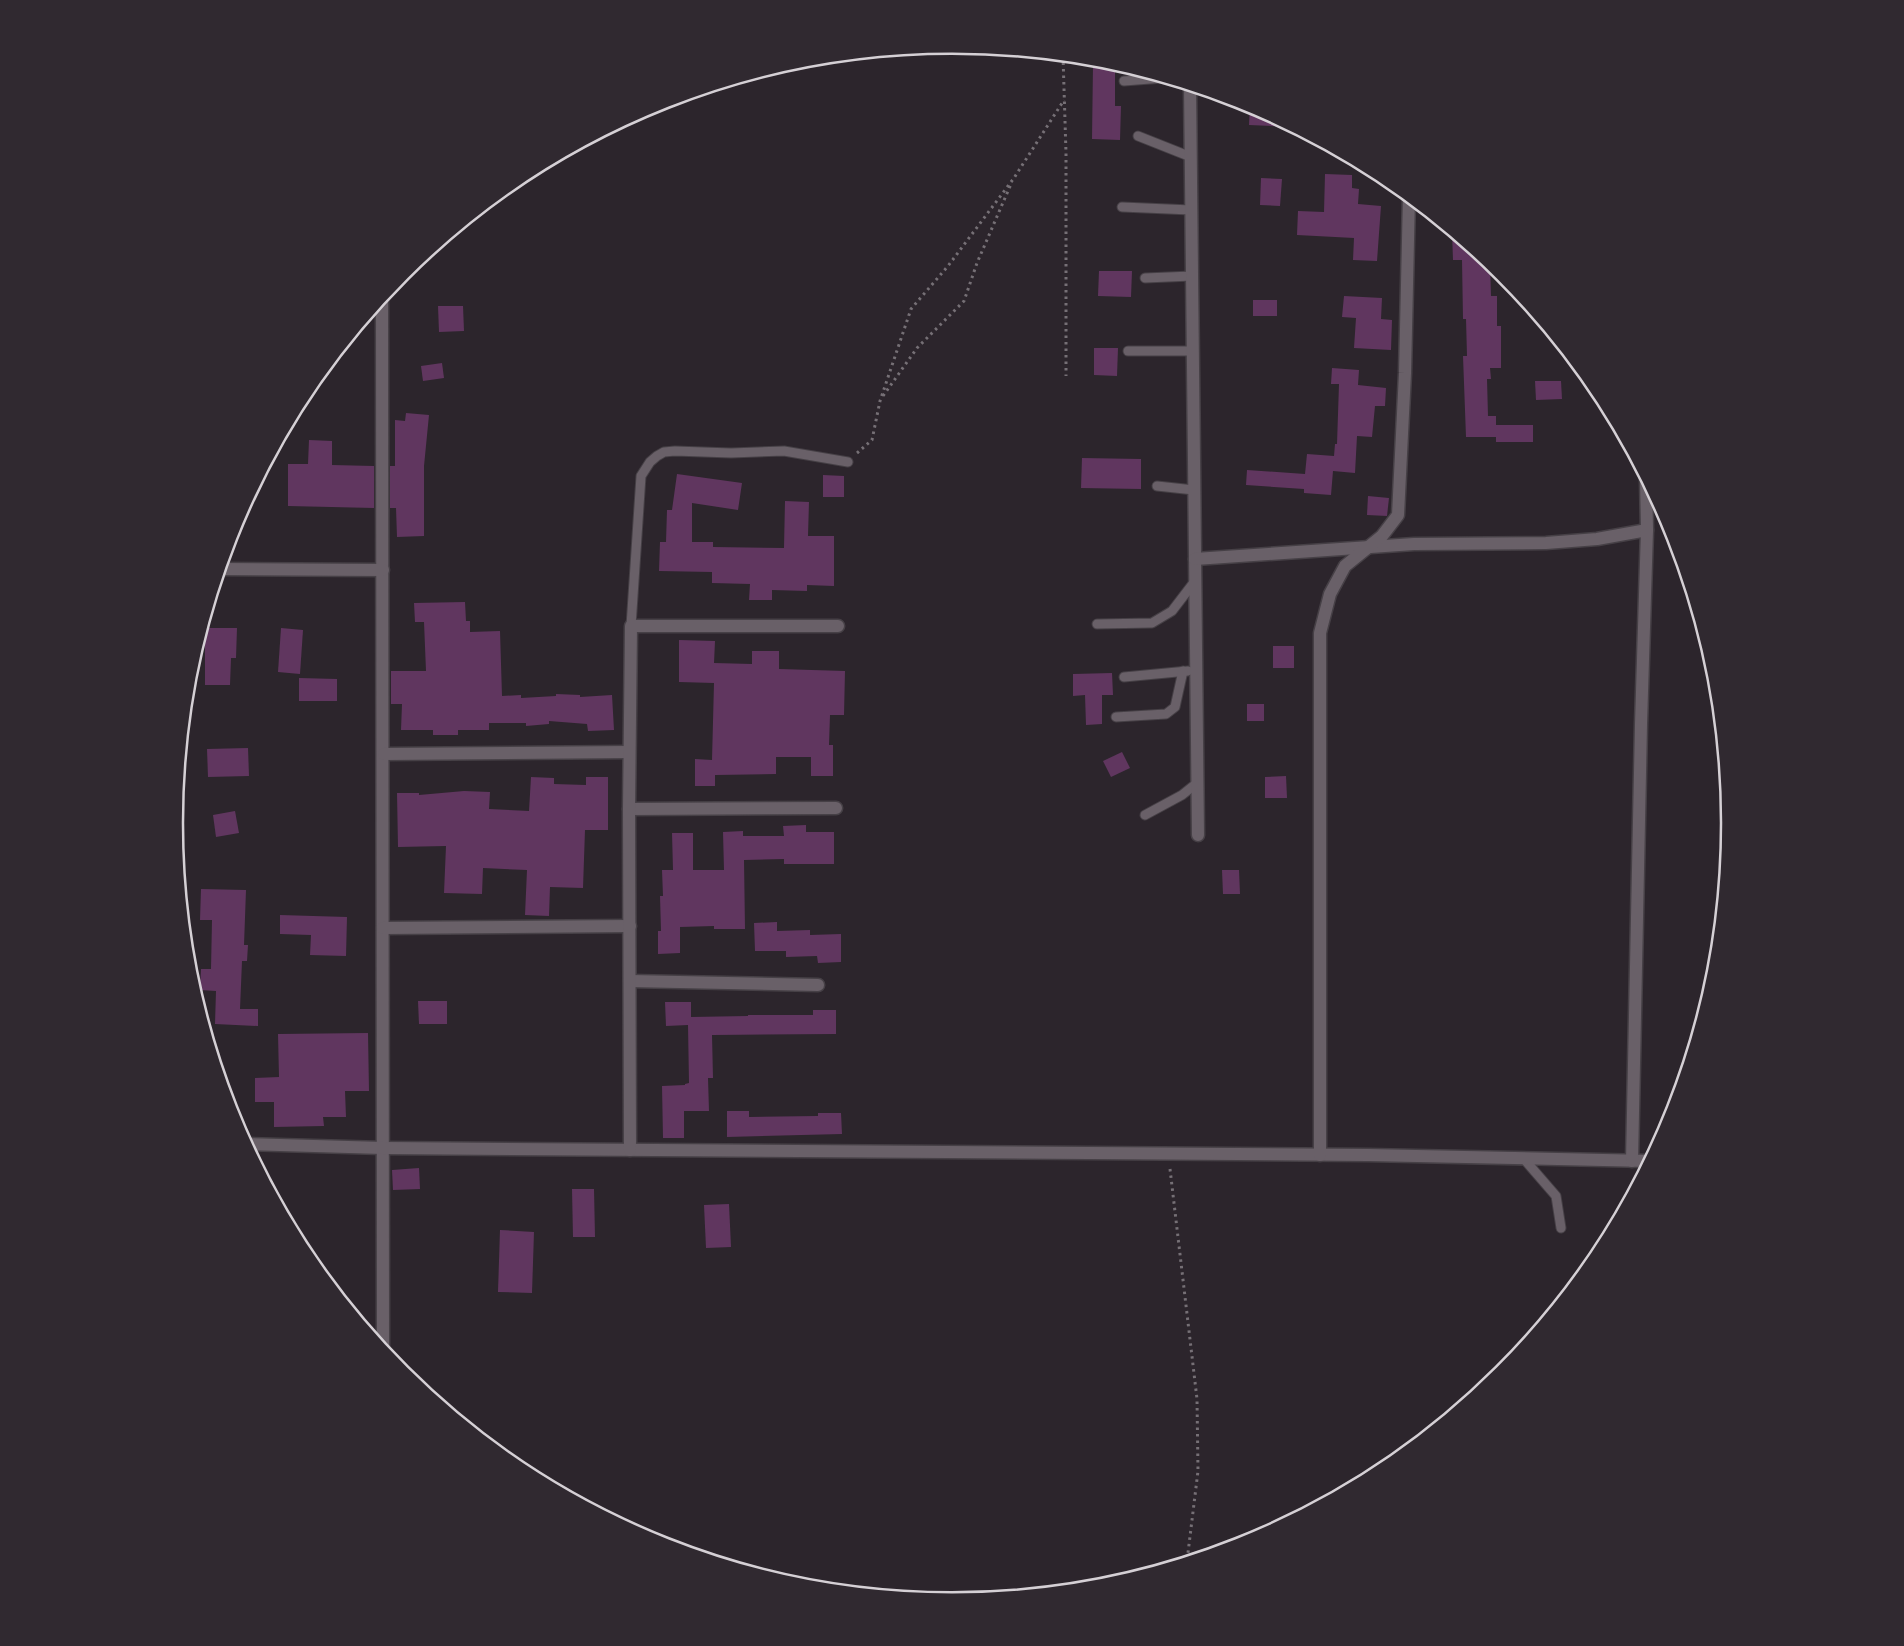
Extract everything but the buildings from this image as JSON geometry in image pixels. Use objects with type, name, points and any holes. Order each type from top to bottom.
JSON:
[{"type":"street","points":[[1190,92],[1195,581],[1190,671],[1197,783],[1198,835]]},
{"type":"street","points":[[1320,1155],[1320,633],[1330,594],[1345,566],[1382,536],[1398,515],[1405,373],[1409,205]]},
{"type":"street","points":[[382,307],[384,754],[383,1340]]},
{"type":"street","points":[[1632,1161],[1640,724],[1647,530],[1646,492]]},
{"type":"street","points":[[1195,560],[1370,546],[1448,542],[1546,544],[1597,539],[1647,530]]},
{"type":"street","points":[[227,569],[383,570]]},
{"type":"street","points":[[630,1150],[629,752],[631,626],[838,626]]},
{"type":"street","points":[[384,754],[629,752]]},
{"type":"street","points":[[629,809],[836,808]]},
{"type":"street","points":[[383,928],[630,926]]},
{"type":"street","points":[[630,981],[818,985]]},
{"type":"street","points":[[253,1144],[383,1148],[1320,1155],[1643,1161]]},
{"type":"lane","points":[[1124,81],[1147,79]]},
{"type":"lane","points":[[1138,136],[1191,157]]},
{"type":"lane","points":[[1122,207],[1191,210]]},
{"type":"lane","points":[[1145,278],[1192,276]]},
{"type":"lane","points":[[1128,351],[1193,350]]},
{"type":"lane","points":[[631,626],[641,476],[656,456],[664,452],[675,451],[731,453],[784,451],[848,462]]},
{"type":"lane","points":[[1157,486],[1194,490]]},
{"type":"lane","points":[[1097,624],[1152,623],[1172,611],[1195,581]]},
{"type":"lane","points":[[1116,718],[1166,714],[1175,707],[1190,671],[1124,677]]},
{"type":"lane","points":[[1145,815],[1182,795],[1197,783]]},
{"type":"lane","points":[[1524,1159],[1556,1196],[1561,1228]]},
{"type":"path","points":[[1063,62],[1066,376]]},
{"type":"path","points":[[848,462],[872,440],[880,400],[911,309],[948,266],[1014,178],[1064,100]]},
{"type":"path","points":[[880,400],[917,348],[964,301],[977,263],[1014,178]]},
{"type":"path","points":[[1168,1154],[1197,1399],[1198,1471],[1189,1554]]}]
